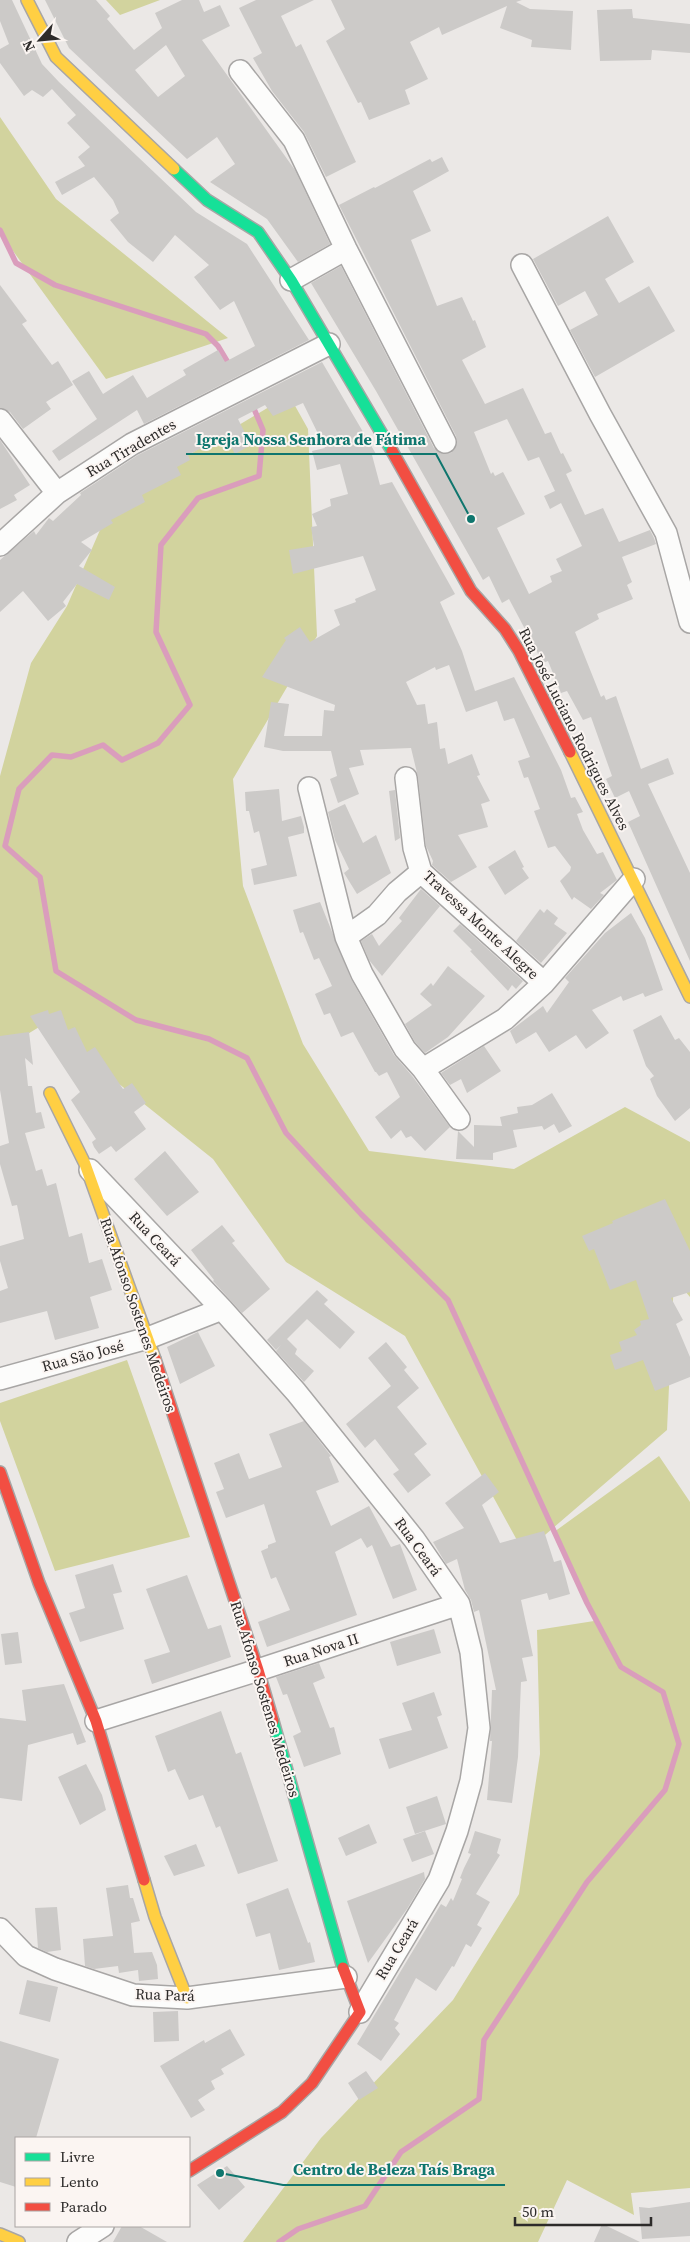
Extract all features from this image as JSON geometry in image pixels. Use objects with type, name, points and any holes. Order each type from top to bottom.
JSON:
[{"type":"street","name":"Rua José Luciano Rodrigues Alves","points":[[27,0],[56,57],[207,200],[258,232],[291,280],[363,399],[471,591],[506,628],[519,651],[634,879],[690,997]]},
{"type":"street","points":[[240,70],[294,140],[346,249],[444,442]]},
{"type":"street","points":[[291,280],[346,249]]},
{"type":"street","points":[[522,265],[600,414],[666,533],[690,622]]},
{"type":"street","name":"Rua Tiradentes","points":[[0,544],[57,493],[132,444],[329,344]]},
{"type":"street","points":[[0,420],[57,493]]},
{"type":"street","name":"Travessa Monte Alegre","points":[[406,778],[414,848],[422,872],[544,984]]},
{"type":"street","points":[[310,788],[346,937],[362,974],[400,1040],[459,1119]]},
{"type":"street","points":[[346,937],[376,915],[397,892],[422,872]]},
{"type":"street","points":[[423,1069],[505,1019],[544,984],[634,879]]},
{"type":"street","name":"Rua Afonso Sostenes Medeiros","points":[[50,1093],[85,1164],[148,1338],[258,1670],[346,1978],[360,2012]]},
{"type":"street","name":"Rua Ceará","points":[[85,1164],[222,1309],[303,1400],[414,1539],[459,1604],[471,1652],[478,1728],[471,1781],[457,1831],[438,1880],[360,2012]]},
{"type":"street","name":"Rua São José","points":[[0,1379],[148,1338],[222,1309]]},
{"type":"street","points":[[0,1472],[39,1583],[96,1721],[155,1917],[187,1998]]},
{"type":"street","name":"Rua Nova II","points":[[96,1721],[459,1604]]},
{"type":"street","name":"Rua Pará","points":[[0,1930],[26,1956],[55,1969],[134,1995],[187,1998],[346,1978]]},
{"type":"street","points":[[190,2170],[282,2112],[312,2083],[360,2012]]},
{"type":"street","points":[[78,2242],[101,2227]]},
{"type":"street","points":[[0,2234],[19,2242]]},
{"type":"green space","points":[[106,0],[160,0],[120,15]]},
{"type":"green space","points":[[0,117],[56,199],[228,338],[106,379],[0,233]]},
{"type":"green space","points":[[289,395],[308,429],[317,636],[233,779],[243,886],[303,1044],[369,1151],[514,1169],[625,1107],[690,1142],[690,1297],[674,1278],[667,1430],[524,1553],[405,1336],[286,1262],[213,1159],[44,1024],[0,1051],[0,776],[31,663],[67,606],[113,500]]},
{"type":"green space","points":[[127,1360],[190,1537],[55,1571],[0,1421],[0,1403]]},
{"type":"green space","points":[[659,1456],[690,1502],[690,2188],[631,2193],[634,2215],[567,2180],[538,2242],[243,2242],[321,2138],[453,2000],[519,1894],[540,1754],[537,1630],[594,1621],[554,1532]]},
{"type":"building","points":[[0,0],[12,0],[42,64],[59,82],[196,212],[247,244],[309,340],[144,424],[137,410],[59,461],[52,451],[97,419],[72,381],[89,371],[103,394],[133,375],[147,398],[186,375],[183,370],[218,350],[225,362],[255,346],[234,301],[220,310],[194,277],[209,265],[175,235],[153,262],[128,242],[110,220],[119,213],[113,200],[94,177],[62,195],[55,182],[85,166],[78,157],[90,147],[67,123],[76,115],[52,89],[43,97],[32,90],[24,96],[0,63],[0,49],[9,44],[0,21]]},
{"type":"building","points":[[45,0],[96,0],[110,16],[107,19],[134,50],[162,28],[155,13],[182,0],[199,0],[204,12],[220,5],[230,26],[202,40],[295,170],[330,244],[298,262],[267,219],[210,182],[235,164],[217,137],[187,159],[69,48]],"holes":[[[166,45],[185,76],[158,97],[135,70]]]},
{"type":"building","points":[[256,0],[314,0],[281,16],[296,47],[301,44],[356,162],[326,177],[304,132],[272,91],[253,58],[262,53],[239,8]]},
{"type":"building","points":[[331,0],[522,0],[516,2],[530,9],[573,11],[571,50],[531,47],[532,40],[500,28],[507,6],[442,35],[439,27],[410,42],[428,79],[405,90],[410,104],[369,120],[361,102],[358,103],[326,41],[345,29]]},
{"type":"building","points":[[632,9],[633,18],[690,24],[690,53],[652,50],[651,60],[600,61],[597,10]]},
{"type":"building","points":[[442,157],[449,171],[413,191],[431,231],[411,240],[437,306],[462,297],[473,321],[475,320],[486,347],[462,360],[485,404],[523,388],[545,434],[551,432],[561,454],[563,453],[572,471],[566,474],[585,515],[603,508],[619,542],[650,530],[656,544],[622,557],[632,582],[627,585],[633,599],[597,614],[599,619],[575,632],[601,697],[604,695],[606,700],[616,696],[641,769],[668,758],[674,774],[648,784],[690,873],[690,961],[628,822],[640,816],[629,791],[615,798],[606,779],[612,776],[591,717],[583,720],[567,691],[561,693],[548,661],[543,663],[509,599],[502,603],[489,576],[483,580],[376,391],[311,283],[341,266],[434,448],[444,454],[451,453],[457,443],[456,436],[339,205],[430,159],[432,162]],"holes":[[[507,419],[528,461],[539,457],[555,491],[544,496],[550,509],[561,503],[582,546],[556,559],[562,571],[550,576],[552,582],[529,594],[497,528],[525,514],[503,472],[495,476],[493,472],[491,474],[474,432]]]},
{"type":"building","points":[[608,216],[634,262],[605,279],[619,303],[649,286],[675,331],[595,377],[570,330],[598,315],[585,291],[558,306],[533,259]]},
{"type":"building","points":[[0,285],[27,321],[22,324],[52,365],[58,361],[73,385],[46,402],[51,409],[23,429],[10,412],[0,408]]},
{"type":"building","points":[[322,362],[376,454],[372,455],[380,485],[392,482],[455,594],[440,602],[462,651],[475,691],[514,677],[561,770],[571,798],[575,797],[583,812],[577,814],[583,830],[597,854],[603,852],[617,880],[600,893],[604,895],[591,909],[574,897],[572,900],[560,881],[570,871],[571,867],[555,846],[548,848],[534,811],[540,809],[528,777],[524,778],[518,761],[530,757],[514,718],[504,721],[497,701],[466,712],[449,665],[436,670],[435,667],[406,682],[417,705],[425,704],[428,724],[437,722],[440,749],[445,748],[448,764],[472,754],[480,775],[477,776],[490,801],[481,804],[488,827],[458,835],[477,867],[451,882],[432,865],[433,861],[426,846],[418,777],[411,748],[360,750],[364,765],[349,768],[359,794],[338,803],[330,779],[337,776],[331,751],[283,751],[264,747],[271,702],[289,704],[284,736],[322,736],[324,710],[334,711],[335,705],[262,677],[286,640],[284,638],[300,627],[310,642],[340,625],[334,610],[356,602],[355,599],[376,590],[363,556],[293,574],[289,550],[314,546],[311,527],[317,526],[312,514],[331,506],[330,499],[348,494],[340,464],[317,470],[312,451],[325,448],[303,403],[273,416],[265,405],[238,419],[251,445],[235,454],[225,436],[188,455],[190,460],[177,467],[181,475],[142,495],[145,502],[111,520],[113,523],[81,542],[92,550],[79,566],[115,587],[109,600],[77,584],[63,602],[66,606],[48,621],[23,591],[0,612],[0,560],[34,531],[36,535],[49,518],[53,521],[81,495],[80,493],[138,455]]},
{"type":"building","points":[[0,440],[30,485],[14,495],[17,500],[0,509]]},
{"type":"building","points":[[279,789],[282,821],[301,816],[304,827],[304,833],[288,837],[297,876],[254,885],[251,869],[267,865],[259,831],[254,833],[249,811],[246,811],[245,792]]},
{"type":"building","points":[[395,790],[400,838],[395,841],[389,791]]},
{"type":"building","points":[[345,804],[363,843],[376,835],[391,873],[357,894],[344,873],[349,869],[335,840],[328,812]]},
{"type":"building","points":[[515,850],[524,867],[522,868],[529,878],[505,895],[488,867]]},
{"type":"building","points":[[421,889],[440,906],[382,976],[369,960],[361,941],[372,934],[379,946],[402,921],[399,918]]},
{"type":"building","points":[[320,902],[351,979],[394,1055],[450,1127],[425,1151],[411,1136],[406,1138],[401,1130],[391,1139],[375,1117],[400,1097],[387,1072],[379,1076],[375,1072],[353,1032],[341,1037],[330,1013],[324,1015],[315,994],[332,986],[319,958],[314,960],[303,932],[300,933],[293,910]]},
{"type":"building","points":[[540,909],[544,913],[547,909],[558,918],[554,924],[567,933],[541,963],[516,941]]},
{"type":"building","points":[[631,913],[645,938],[663,990],[645,997],[643,993],[623,1001],[621,996],[592,1010],[609,1033],[586,1049],[576,1035],[549,1052],[536,1032],[516,1044],[510,1031],[543,1006],[547,1013],[569,982],[565,978],[605,933]]},
{"type":"building","points":[[460,924],[523,981],[516,989],[512,985],[508,991],[470,951],[472,950],[453,931]]},
{"type":"building","points":[[448,966],[485,996],[448,1037],[425,1053],[415,1042],[405,1024],[432,1005],[420,994],[431,983],[433,986]]},
{"type":"building","points":[[48,1010],[49,1014],[61,1010],[68,1030],[75,1027],[87,1052],[95,1047],[123,1089],[132,1083],[146,1103],[134,1112],[146,1129],[116,1152],[111,1146],[99,1154],[94,1147],[92,1142],[96,1139],[71,1100],[80,1092],[30,1016]]},
{"type":"building","points":[[661,1015],[675,1040],[679,1038],[690,1052],[690,1108],[675,1121],[657,1096],[650,1079],[654,1076],[646,1066],[633,1030]]},
{"type":"building","points":[[29,1032],[33,1065],[25,1058],[28,1086],[32,1086],[36,1113],[41,1112],[45,1128],[25,1133],[36,1171],[42,1169],[47,1186],[56,1183],[69,1237],[82,1233],[89,1263],[102,1259],[112,1290],[90,1297],[99,1328],[55,1340],[47,1311],[0,1323],[0,1291],[8,1288],[0,1261],[0,1246],[24,1239],[17,1205],[12,1206],[0,1164],[0,1146],[9,1143],[0,1090],[0,1036]]},
{"type":"building","points":[[484,1046],[501,1071],[467,1093],[461,1079],[450,1085],[441,1073]]},
{"type":"building","points":[[552,1093],[572,1126],[559,1133],[554,1124],[544,1130],[542,1126],[513,1130],[517,1147],[493,1153],[493,1160],[456,1159],[458,1131],[474,1147],[474,1125],[502,1126],[500,1117],[518,1113],[517,1107],[532,1105]]},
{"type":"building","points":[[165,1151],[199,1192],[167,1216],[134,1179]]},
{"type":"building","points":[[665,1199],[690,1251],[690,1292],[671,1298],[683,1320],[676,1324],[690,1357],[690,1377],[655,1391],[643,1360],[615,1370],[610,1355],[622,1351],[619,1342],[637,1335],[634,1330],[641,1325],[640,1321],[649,1319],[636,1280],[610,1290],[594,1249],[589,1251],[582,1236]]},
{"type":"building","points":[[222,1225],[235,1241],[232,1243],[270,1289],[242,1313],[213,1281],[191,1250]]},
{"type":"building","points":[[317,1290],[328,1300],[324,1304],[355,1332],[340,1349],[307,1319],[287,1339],[297,1349],[295,1354],[314,1371],[304,1382],[276,1351],[281,1345],[276,1350],[267,1340]]},
{"type":"building","points":[[198,1332],[215,1366],[180,1384],[167,1347]]},
{"type":"building","points":[[386,1342],[407,1367],[404,1370],[419,1388],[397,1407],[427,1444],[414,1454],[431,1475],[408,1493],[393,1474],[399,1470],[375,1439],[365,1448],[346,1424],[391,1386],[368,1358]]},
{"type":"building","points":[[304,1421],[331,1456],[329,1457],[339,1482],[316,1491],[331,1526],[369,1506],[391,1547],[400,1544],[417,1590],[393,1599],[372,1545],[367,1548],[361,1538],[335,1552],[357,1615],[267,1647],[258,1622],[290,1610],[276,1577],[271,1579],[261,1551],[268,1548],[268,1545],[276,1542],[264,1504],[226,1518],[216,1492],[224,1489],[214,1463],[239,1453],[249,1479],[282,1467],[269,1434]]},
{"type":"building","points":[[485,1473],[499,1492],[482,1505],[500,1543],[544,1531],[554,1562],[561,1560],[570,1594],[549,1600],[547,1593],[521,1600],[533,1656],[522,1658],[527,1681],[521,1682],[518,1757],[512,1803],[487,1800],[492,1741],[490,1741],[492,1690],[496,1690],[479,1610],[474,1612],[471,1600],[465,1590],[457,1559],[446,1564],[433,1542],[464,1528],[445,1503]]},
{"type":"building","points":[[113,1564],[122,1592],[113,1594],[124,1629],[80,1642],[69,1613],[85,1608],[75,1575]]},
{"type":"building","points":[[187,1575],[208,1629],[221,1625],[231,1657],[152,1684],[144,1660],[170,1652],[146,1589]]},
{"type":"building","points":[[434,1629],[441,1653],[397,1666],[390,1642]]},
{"type":"building","points":[[18,1632],[22,1663],[5,1665],[1,1634]]},
{"type":"building","points":[[319,1663],[325,1678],[313,1683],[330,1728],[334,1727],[341,1754],[304,1767],[293,1736],[301,1732],[287,1694],[283,1695],[276,1677]]},
{"type":"building","points":[[64,1684],[86,1742],[77,1745],[73,1733],[28,1745],[22,1801],[0,1798],[0,1718],[26,1721],[22,1690]]},
{"type":"building","points":[[434,1692],[442,1715],[437,1717],[448,1748],[389,1769],[379,1739],[412,1730],[402,1703]]},
{"type":"building","points":[[221,1711],[236,1754],[241,1752],[278,1861],[238,1874],[220,1826],[216,1828],[203,1795],[189,1800],[175,1769],[168,1772],[155,1736]]},
{"type":"building","points":[[86,1764],[102,1795],[106,1810],[80,1825],[58,1777]]},
{"type":"building","points":[[437,1796],[446,1824],[415,1834],[406,1807]]},
{"type":"building","points":[[369,1824],[377,1843],[346,1856],[338,1838]]},
{"type":"building","points":[[425,1831],[434,1854],[412,1862],[403,1839]]},
{"type":"building","points":[[475,1831],[501,1839],[497,1853],[500,1855],[476,1894],[490,1902],[477,1925],[482,1928],[471,1947],[466,1944],[454,1967],[452,1966],[436,1991],[416,1978],[394,2020],[399,2023],[395,2028],[400,2034],[381,2061],[357,2044],[441,1904],[446,1907],[451,1898],[453,1901],[462,1879],[460,1878],[471,1854],[468,1853]]},
{"type":"building","points":[[196,1844],[205,1866],[174,1876],[164,1856]]},
{"type":"building","points":[[424,1872],[425,1879],[407,1909],[368,1963],[347,1901]]},
{"type":"building","points":[[128,1885],[130,1898],[133,1898],[140,1921],[131,1923],[134,1953],[152,1952],[157,1965],[158,1979],[139,1981],[138,1970],[119,1973],[118,1966],[94,1969],[85,1966],[83,1939],[113,1936],[106,1888]]},
{"type":"building","points":[[288,1888],[308,1943],[310,1942],[315,1962],[279,1970],[270,1933],[256,1937],[246,1904]]},
{"type":"building","points":[[57,1907],[61,1950],[47,1952],[38,1948],[35,1908]]},
{"type":"building","points":[[27,1980],[58,1987],[50,2022],[19,2014]]},
{"type":"building","points":[[178,2011],[179,2041],[154,2042],[153,2012]]},
{"type":"building","points":[[230,2029],[245,2055],[221,2069],[224,2074],[211,2081],[215,2089],[198,2100],[205,2110],[191,2118],[160,2066],[204,2040],[205,2043]]},
{"type":"building","points":[[0,2041],[59,2059],[36,2137],[15,2137],[15,2187],[0,2182]]},
{"type":"building","points":[[366,2071],[378,2088],[359,2100],[348,2083]]},
{"type":"building","points":[[227,2166],[245,2187],[219,2210],[197,2185]]},
{"type":"building","points":[[690,2202],[690,2236],[642,2239],[639,2207],[649,2208]]},
{"type":"building","points":[[602,2224],[611,2228],[640,2242],[594,2242]]},
{"type":"building","points":[[121,2227],[141,2227],[167,2242],[113,2242]]},
{"type":"waterway","points":[[0,230],[16,263],[55,285],[206,334],[218,346],[230,366]]},
{"type":"waterway","points":[[252,404],[263,430],[259,476],[198,498],[161,545],[156,632],[190,705],[158,743],[122,760],[103,745],[71,757],[52,755],[19,789],[5,846],[40,877],[56,971],[136,1020],[209,1039],[247,1058],[286,1133],[361,1214],[448,1300],[587,1603],[621,1667],[663,1692],[679,1744],[665,1790],[587,1882],[484,2040],[479,2099],[401,2152],[365,2206],[298,2229],[279,2242]]},
{"type":"traffic: fast","points":[[174,169],[207,200],[258,232],[291,280],[392,451]]},
{"type":"traffic: fast","points":[[273,1721],[343,1968]]},
{"type":"traffic: slow","points":[[27,0],[56,57],[174,169]]},
{"type":"traffic: slow","points":[[570,752],[690,997]]},
{"type":"traffic: slow","points":[[50,1093],[85,1164],[155,1359]]},
{"type":"traffic: slow","points":[[144,1880],[155,1917],[187,1998]]},
{"type":"traffic: slow","points":[[0,2234],[19,2242]]},
{"type":"traffic: jam","points":[[392,451],[471,591],[505,629],[519,651],[570,752]]},
{"type":"traffic: jam","points":[[155,1359],[258,1670],[273,1721]]},
{"type":"traffic: jam","points":[[0,1472],[39,1583],[96,1721],[144,1880]]},
{"type":"traffic: jam","points":[[190,2170],[282,2112],[312,2083],[360,2012],[343,1968]]},
{"type":"place","name":"Igreja Nossa Senhora de Fátima","points":[[471,519]]},
{"type":"place","name":"Centro de Beleza Taís Braga","points":[[220,2173]]}]
